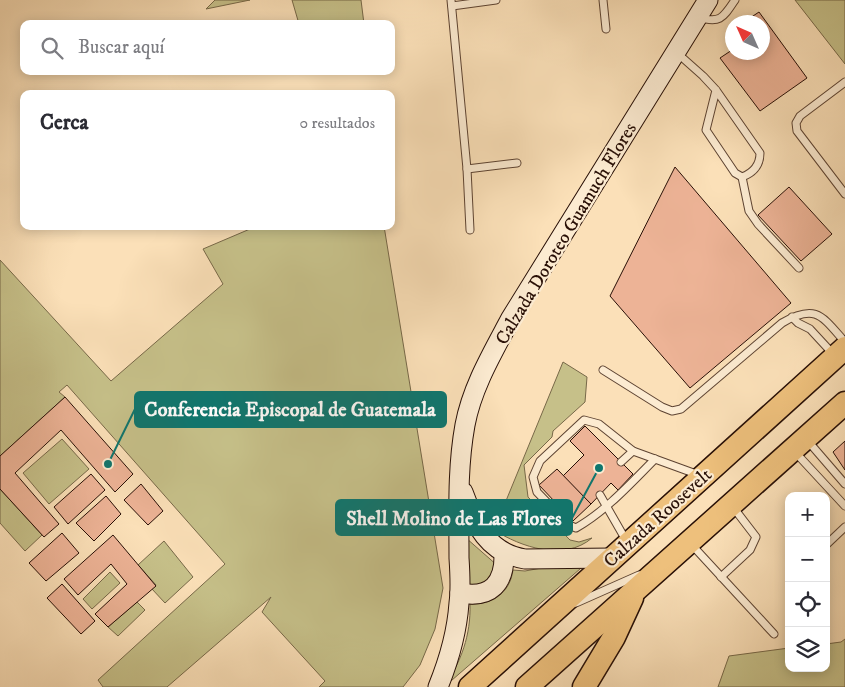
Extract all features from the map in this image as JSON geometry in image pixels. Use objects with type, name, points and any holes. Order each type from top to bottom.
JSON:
[{"type":"highway","name":"Calzada Roosevelt","points":[[470,687],[842,349]]},
{"type":"highway","points":[[527,687],[845,402]]},
{"type":"highway","points":[[584,687],[614,637],[636,589]]},
{"type":"main road","name":"Calzada Doroteo Guamuch Flores","points":[[438,687],[454,638],[460,593],[458,480],[466,418],[473,396],[489,359],[511,318],[708,0]]},
{"type":"main road","name":"Calzada Doroteo Guamuch Flores","points":[[458,480],[468,508],[480,530],[504,553],[525,559],[620,551]]},
{"type":"main road","points":[[460,593],[478,594],[492,588],[502,576],[504,553]]},
{"type":"lane","points":[[470,230],[468,169],[452,3],[496,0]]},
{"type":"lane","points":[[603,0],[606,29]]},
{"type":"lane","points":[[698,17],[711,21],[719,18],[726,13],[735,0]]},
{"type":"lane","points":[[676,52],[716,90],[760,153],[760,160],[749,175],[742,177],[735,173],[706,130],[716,90]]},
{"type":"lane","points":[[845,82],[800,116],[796,123],[798,131],[845,194]]},
{"type":"lane","points":[[468,169],[517,163]]},
{"type":"lane","points":[[742,177],[749,211],[758,224],[799,268]]},
{"type":"lane","points":[[604,370],[662,407],[672,411],[681,409],[782,323],[792,317],[807,312],[820,316],[842,349]]},
{"type":"lane","points":[[792,317],[818,336],[842,349]]},
{"type":"lane","points":[[655,459],[606,506],[576,528],[569,525],[537,492],[533,477],[540,461],[584,420],[599,424],[633,451],[702,476]]},
{"type":"lane","points":[[799,444],[844,481]]},
{"type":"lane","points":[[799,444],[845,506]]},
{"type":"lane","points":[[621,462],[633,451]]},
{"type":"lane","points":[[600,494],[606,506],[620,551]]},
{"type":"lane","points":[[721,576],[750,550],[756,537],[731,504]]},
{"type":"lane","points":[[830,541],[845,527]]},
{"type":"lane","points":[[689,542],[774,634]]},
{"type":"lane","points":[[549,615],[665,564]]},
{"type":"shaded area","points":[[215,0],[250,0],[206,9]]},
{"type":"shaded area","points":[[292,0],[361,0],[364,20],[298,20]]},
{"type":"shaded area","points":[[795,0],[845,0],[845,64]]},
{"type":"shaded area","points":[[248,230],[385,230],[443,588],[435,629],[420,665],[403,687],[319,687],[325,681],[262,612],[271,597],[167,687],[103,687],[98,680],[225,564],[67,385],[59,392],[65,397],[0,456],[0,260],[111,381],[223,284],[203,249]]},
{"type":"shaded area","points":[[563,362],[587,377],[585,402],[553,431],[552,437],[524,465],[528,497],[570,540],[579,542],[592,538],[581,545],[569,549],[556,550],[529,546],[494,530]]},
{"type":"shaded area","points":[[62,439],[89,469],[49,504],[23,473]]},
{"type":"shaded area","points":[[0,489],[42,535],[25,551],[0,523]]},
{"type":"shaded area","points":[[466,538],[498,566],[495,581],[468,587]]},
{"type":"shaded area","points":[[164,541],[193,577],[165,603],[152,589],[156,585],[138,565]]},
{"type":"shaded area","points":[[588,562],[444,687],[464,648],[469,627],[470,604],[486,602],[499,596],[508,585],[513,570],[525,571]]},
{"type":"shaded area","points":[[110,572],[120,583],[92,609],[83,599]]},
{"type":"shaded area","points":[[137,602],[145,610],[118,636],[108,627]]},
{"type":"shaded area","points":[[845,639],[845,687],[718,687],[729,656],[785,649],[785,672],[830,672],[830,643],[841,642]]},
{"type":"building","points":[[770,27],[807,78],[760,111],[720,58],[725,55],[725,60],[770,60]]},
{"type":"building","points":[[675,167],[791,303],[690,388],[610,296]]},
{"type":"building","points":[[789,187],[832,234],[801,261],[758,215]]},
{"type":"building","points":[[65,397],[133,474],[115,492],[61,430],[15,473],[59,524],[44,537],[0,489],[0,456]]},
{"type":"building","points":[[585,426],[633,474],[618,490],[611,483],[591,504],[563,476],[584,455],[570,441]]},
{"type":"building","points":[[845,441],[845,470],[833,452]]},
{"type":"building","points":[[557,469],[591,504],[573,521],[539,485]]},
{"type":"building","points":[[91,474],[105,490],[68,524],[54,507]]},
{"type":"building","points":[[141,484],[163,511],[148,525],[124,500]]},
{"type":"building","points":[[106,496],[121,514],[94,541],[76,523]]},
{"type":"building","points":[[62,533],[79,553],[46,581],[29,563]]},
{"type":"building","points":[[113,535],[156,586],[108,627],[95,614],[127,584],[111,564],[78,595],[64,579]]},
{"type":"building","points":[[62,584],[95,621],[81,634],[47,598]]},
{"type":"place","name":"Conferencia Episcopal de Guatemala","points":[[108,464]]},
{"type":"place","name":"Shell Molino de Las Flores","points":[[599,468]]}]
